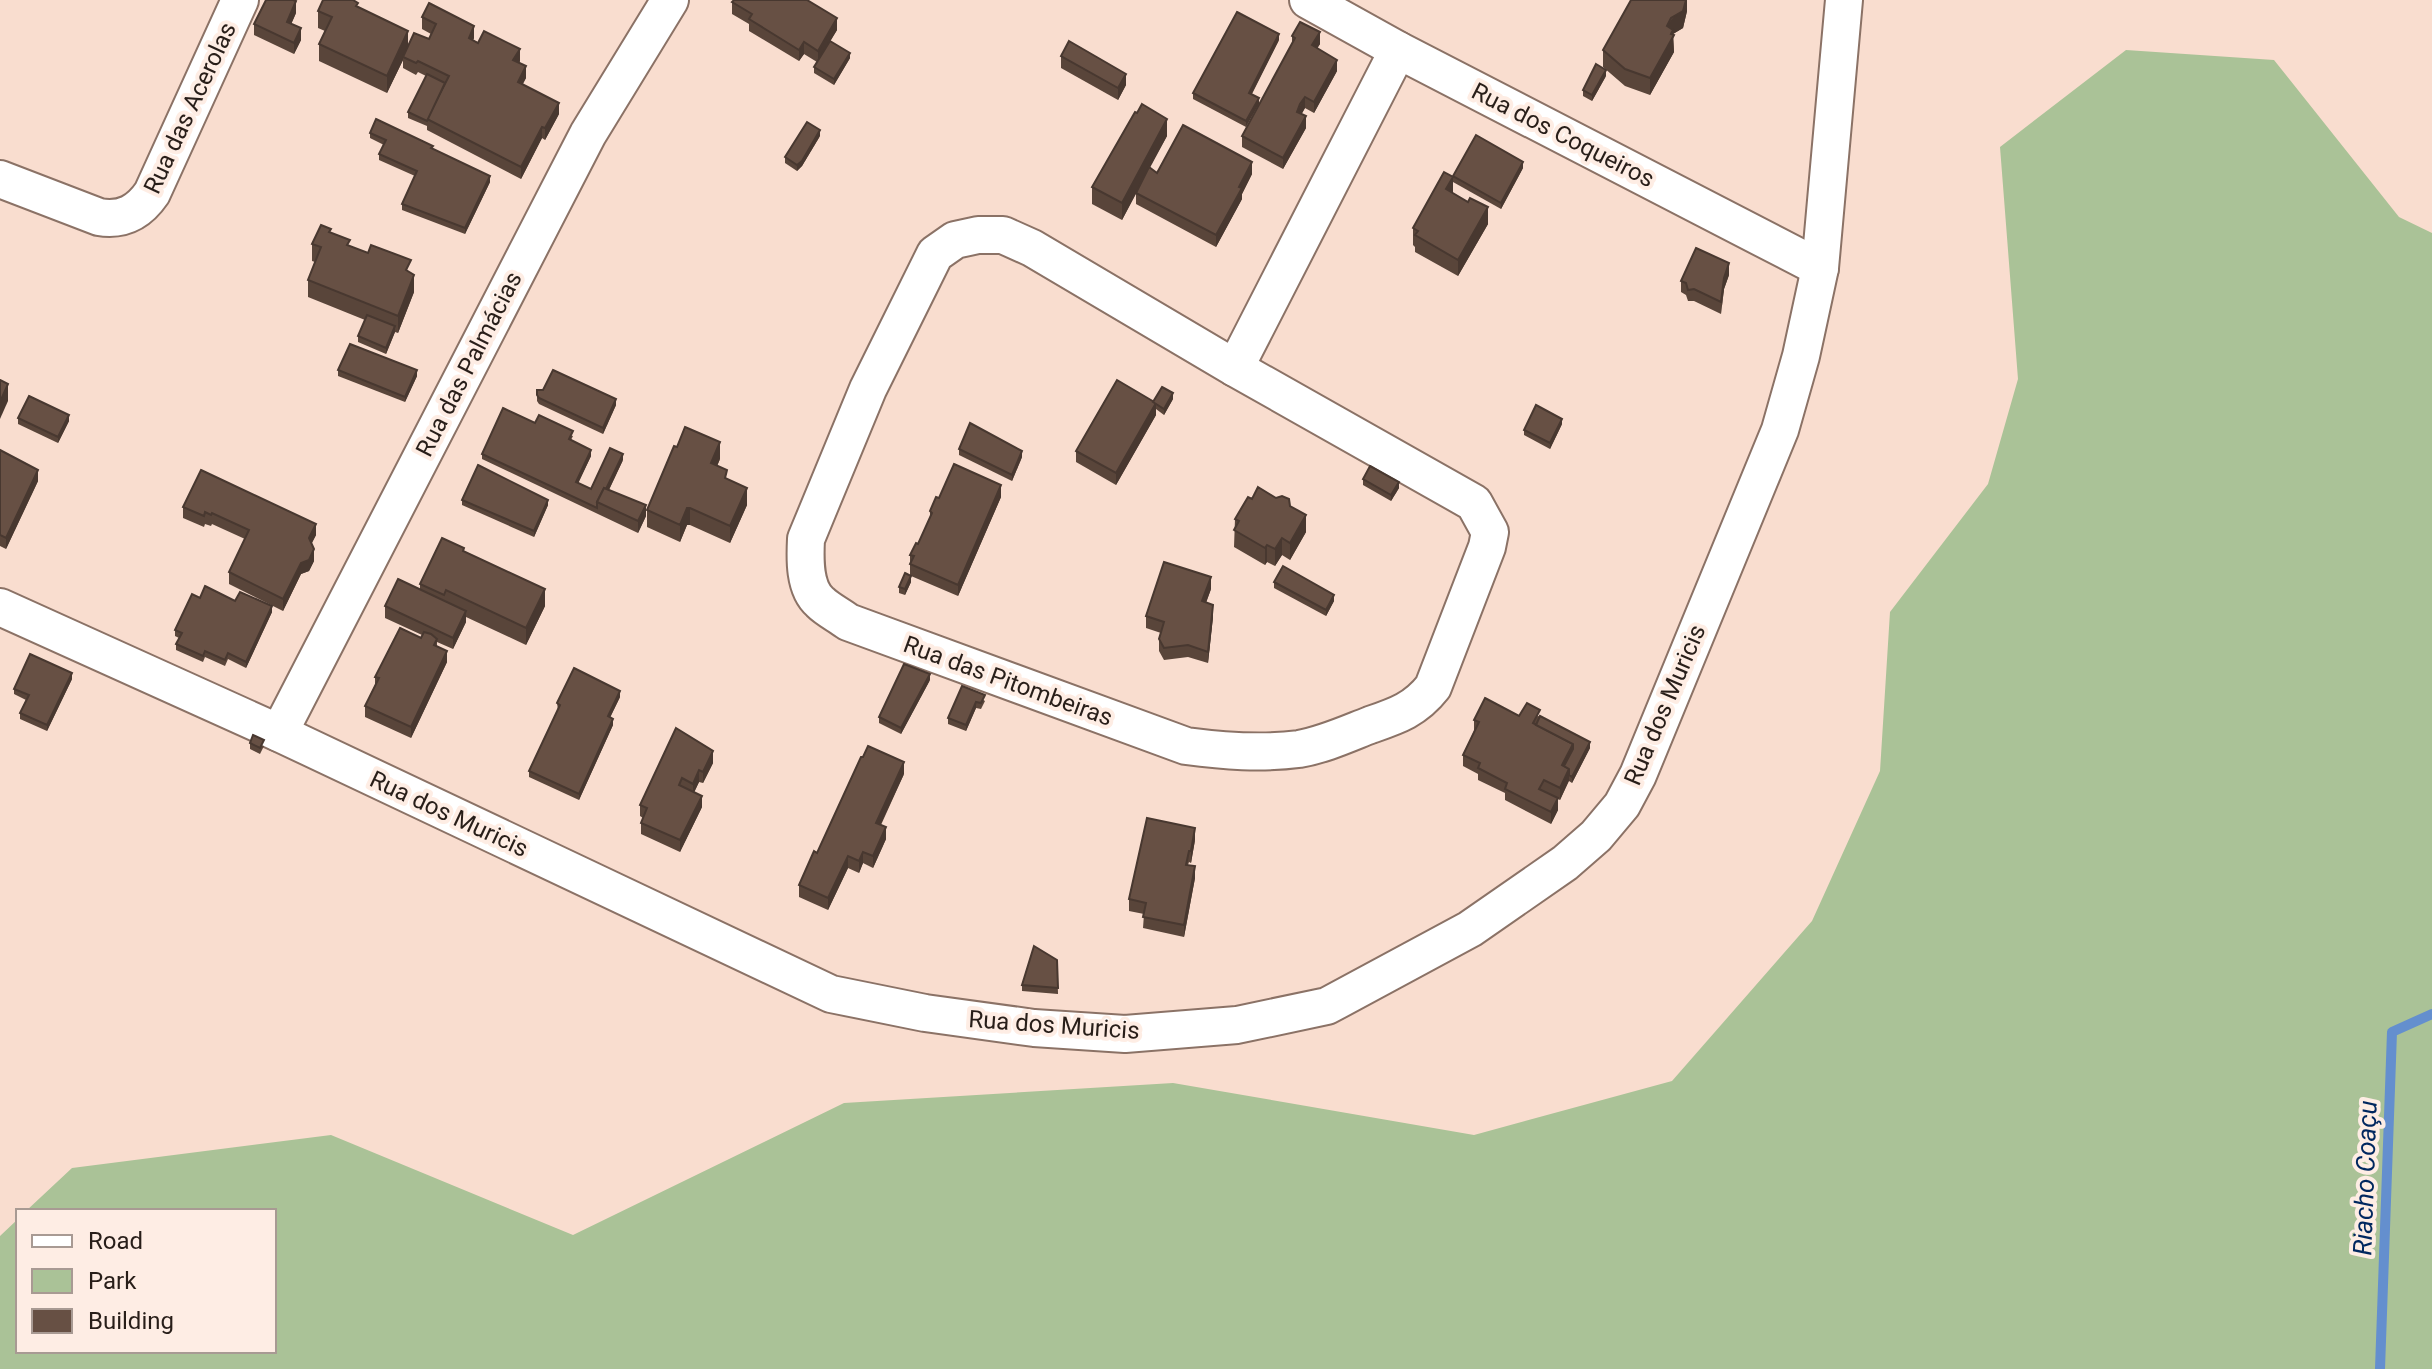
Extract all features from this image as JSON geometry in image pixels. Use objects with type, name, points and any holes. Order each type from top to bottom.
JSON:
[{"type":"street","name":"Rua das Acerolas","points":[[0,179],[112,220],[128,216],[143,206],[152,193],[240,0]]},
{"type":"street","name":"Rua das Palmácias","points":[[279,733],[581,146],[670,0]]},
{"type":"street","name":"Rua dos Coqueiros","points":[[1308,0],[1398,50],[1820,268]]},
{"type":"street","name":"Rua dos Muricis","points":[[0,607],[279,733],[831,994],[925,1013],[1018,1026],[1125,1034],[1237,1025],[1327,1006],[1470,929],[1565,863],[1596,836],[1622,805],[1638,775],[1780,430],[1801,356],[1820,268],[1844,0]]},
{"type":"street","points":[[1235,368],[1398,50]]},
{"type":"street","name":"Rua das Pitombeiras","points":[[978,235],[1003,235],[1032,248],[1235,368],[1463,496],[1474,503],[1484,519],[1490,532],[1487,547],[1433,687],[1421,702],[1401,714],[1301,749],[1261,752],[1186,746],[848,622],[818,601],[807,573],[806,539],[868,389],[935,254],[955,240],[978,235]]},
{"type":"green space","points":[[2126,50],[2274,60],[2399,217],[2432,233],[2432,1369],[0,1369],[0,1236],[16,1221],[16,1353],[276,1353],[276,1209],[28,1209],[72,1168],[331,1135],[573,1235],[844,1103],[1173,1083],[1474,1135],[1672,1081],[1812,921],[1880,771],[1890,612],[1988,484],[2018,379],[2000,147]]},
{"type":"building","points":[[266,0],[296,1],[287,22],[301,28],[294,43],[254,24]]},
{"type":"building","points":[[323,0],[353,0],[358,3],[356,6],[408,31],[387,76],[319,44],[332,17],[318,11]]},
{"type":"building","points":[[807,0],[837,18],[818,51],[804,42],[799,50],[749,19],[752,14],[732,2]]},
{"type":"building","points":[[1631,0],[1686,0],[1683,11],[1671,18],[1667,26],[1674,35],[1650,78],[1625,69],[1603,50]]},
{"type":"building","points":[[429,3],[474,26],[469,38],[478,43],[484,31],[520,49],[513,60],[526,66],[518,82],[559,103],[521,167],[427,119],[449,76],[403,57],[414,33],[429,39],[436,24],[422,17]]},
{"type":"building","points":[[1237,12],[1279,34],[1249,93],[1259,98],[1246,121],[1193,93]]},
{"type":"building","points":[[1300,22],[1320,32],[1312,45],[1337,60],[1314,102],[1305,97],[1300,104],[1297,112],[1306,116],[1283,158],[1242,136],[1295,38],[1292,36]]},
{"type":"building","points":[[830,41],[850,53],[834,79],[814,67]]},
{"type":"building","points":[[1069,41],[1126,74],[1118,88],[1061,56]]},
{"type":"building","points":[[1596,64],[1606,70],[1592,95],[1583,90]]},
{"type":"building","points":[[427,74],[445,83],[427,121],[408,112]]},
{"type":"building","points":[[1142,104],[1167,119],[1122,203],[1092,187]]},
{"type":"building","points":[[376,119],[490,176],[465,228],[402,204],[417,171],[379,154],[386,140],[370,133]]},
{"type":"building","points":[[807,122],[820,130],[797,165],[785,157]]},
{"type":"building","points":[[1183,125],[1252,162],[1239,187],[1242,188],[1216,235],[1136,193],[1149,167],[1157,173]]},
{"type":"building","points":[[1476,135],[1523,162],[1501,203],[1453,176]]},
{"type":"building","points":[[1444,172],[1453,177],[1446,189],[1468,202],[1470,198],[1488,207],[1458,260],[1415,235],[1418,231],[1413,228]]},
{"type":"building","points":[[321,225],[331,229],[329,232],[350,240],[347,245],[368,253],[371,245],[411,260],[406,270],[414,275],[398,316],[308,280],[321,247],[312,244]]},
{"type":"building","points":[[1696,248],[1729,263],[1721,302],[1694,289],[1688,290],[1686,283],[1681,281]]},
{"type":"building","points":[[367,315],[395,326],[386,348],[358,336]]},
{"type":"building","points":[[350,344],[417,370],[405,397],[338,370]]},
{"type":"building","points":[[553,370],[616,399],[603,428],[539,398],[537,390],[543,390]]},
{"type":"building","points":[[0,380],[8,384],[0,402]]},
{"type":"building","points":[[1117,380],[1156,403],[1116,473],[1076,451]]},
{"type":"building","points":[[1162,387],[1173,393],[1164,409],[1153,402]]},
{"type":"building","points":[[29,396],[69,415],[58,437],[18,418]]},
{"type":"building","points":[[1536,405],[1562,419],[1550,443],[1524,430]]},
{"type":"building","points":[[503,408],[535,423],[539,415],[573,431],[569,439],[591,450],[576,482],[591,489],[610,448],[623,454],[597,502],[597,508],[482,454]]},
{"type":"building","points":[[970,423],[1022,451],[1012,475],[959,449]]},
{"type":"building","points":[[685,427],[720,442],[711,463],[727,470],[725,478],[747,488],[730,526],[690,508],[687,508],[680,525],[647,510]]},
{"type":"building","points":[[0,450],[38,470],[6,538],[0,535]]},
{"type":"building","points":[[954,464],[1001,485],[958,585],[910,564],[914,556],[910,555],[918,544],[936,497],[939,498]]},
{"type":"building","points":[[478,465],[548,500],[534,531],[462,500]]},
{"type":"building","points":[[1370,466],[1399,482],[1391,495],[1363,479]]},
{"type":"building","points":[[201,470],[316,524],[309,538],[314,549],[309,560],[301,563],[283,599],[229,572],[249,530],[212,513],[205,512],[204,516],[183,507]]},
{"type":"building","points":[[1258,487],[1276,498],[1282,496],[1289,499],[1290,506],[1306,515],[1290,543],[1282,538],[1275,549],[1267,545],[1265,548],[1234,530],[1239,521],[1235,519]]},
{"type":"building","points":[[604,488],[646,505],[638,521],[597,502]]},
{"type":"building","points":[[442,538],[545,589],[526,628],[446,590],[444,595],[420,584]]},
{"type":"building","points":[[1164,562],[1211,577],[1202,601],[1213,605],[1208,652],[1188,645],[1164,648],[1159,639],[1164,622],[1146,616]]},
{"type":"building","points":[[1283,566],[1334,595],[1326,610],[1274,582]]},
{"type":"building","points":[[905,573],[911,576],[905,589],[899,587]]},
{"type":"building","points":[[398,579],[466,611],[453,638],[385,606]]},
{"type":"building","points":[[205,586],[235,601],[240,592],[272,606],[246,662],[228,653],[225,660],[205,651],[203,656],[176,644],[182,633],[175,630],[192,594],[200,598]]},
{"type":"building","points":[[400,628],[421,638],[424,632],[431,634],[437,639],[434,645],[447,651],[411,727],[365,706],[379,678],[375,677]]},
{"type":"building","points":[[30,654],[72,673],[47,725],[20,713],[29,695],[14,689]]},
{"type":"building","points":[[904,664],[930,674],[901,728],[879,717]]},
{"type":"building","points":[[574,668],[620,691],[608,716],[613,719],[579,794],[529,771]]},
{"type":"building","points":[[962,686],[985,695],[981,703],[976,702],[966,725],[948,718]]},
{"type":"building","points":[[1485,698],[1519,716],[1527,703],[1540,710],[1533,723],[1573,744],[1562,765],[1569,769],[1560,788],[1544,780],[1539,789],[1558,798],[1551,812],[1505,789],[1507,783],[1478,768],[1480,763],[1463,755],[1479,722],[1474,720]]},
{"type":"building","points":[[1540,716],[1590,742],[1572,777],[1564,766],[1573,744],[1536,725]]},
{"type":"building","points":[[676,728],[713,751],[693,784],[682,778],[679,785],[702,796],[680,840],[641,823],[647,808],[640,805]]},
{"type":"building","points":[[253,735],[264,740],[260,748],[250,743]]},
{"type":"building","points":[[868,746],[904,762],[876,823],[886,827],[873,856],[863,852],[859,861],[848,856],[828,898],[799,885]]},
{"type":"building","points":[[1147,818],[1195,828],[1186,865],[1195,866],[1184,925],[1143,917],[1146,903],[1129,899]]},
{"type":"building","points":[[1034,946],[1057,960],[1058,988],[1022,985]]},
{"type":"waterway","name":"Riacho Coaçu","points":[[2380,1369],[2392,1032],[2432,1014]]}]
